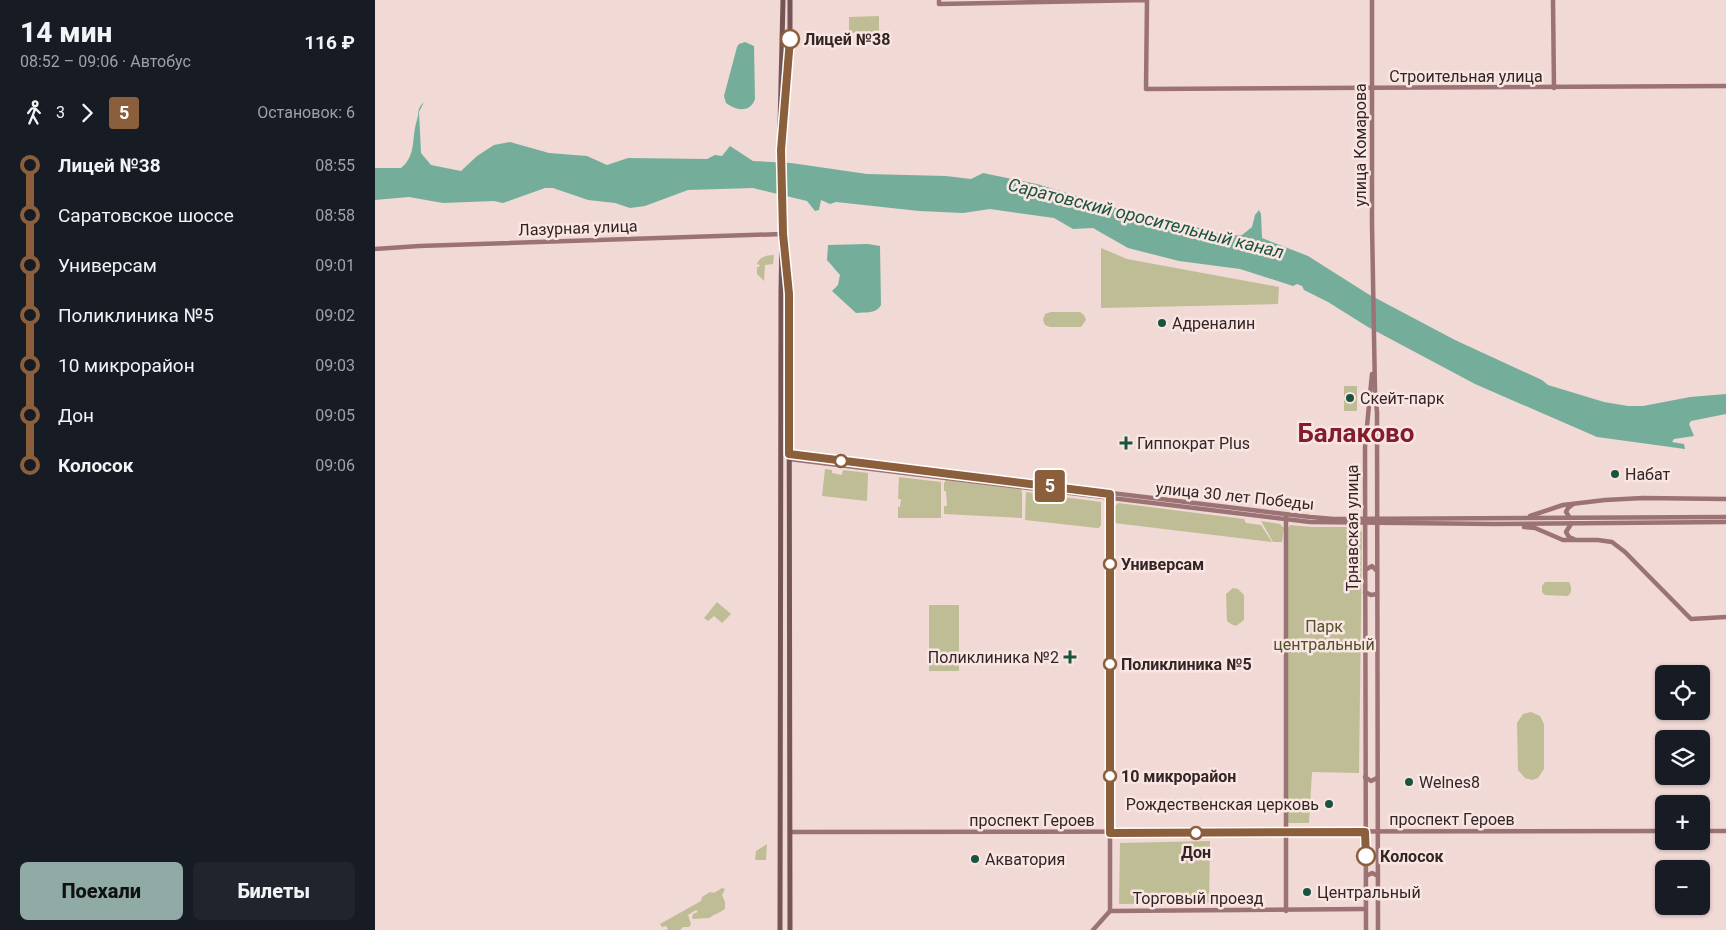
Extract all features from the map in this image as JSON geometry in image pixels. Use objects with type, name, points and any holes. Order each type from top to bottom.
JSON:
[{"type":"main road","points":[[780,930],[781,456],[784,265],[781,150],[783,0]]},
{"type":"main road","points":[[781,150],[789,70],[790,0]]},
{"type":"main road","points":[[781,67],[783,72],[789,70]]},
{"type":"main road","points":[[784,265],[789,294],[790,930]]},
{"type":"main road","points":[[781,456],[789,457]]},
{"type":"main road","points":[[781,587],[789,587]]},
{"type":"main road","points":[[780,792],[790,792]]},
{"type":"main road","points":[[780,878],[790,878]]},
{"type":"street","name":"Строительная улица","points":[[1147,0],[1147,90],[1726,86]]},
{"type":"street","points":[[939,2],[1147,0]]},
{"type":"street","name":"улица Комарова","points":[[1372,0],[1374,348]]},
{"type":"street","points":[[1553,0],[1553,88]]},
{"type":"street","name":"Лазурная улица","points":[[375,249],[429,245],[783,234]]},
{"type":"street","name":"Трнавская улица","points":[[1366,930],[1365,433],[1374,348]]},
{"type":"street","name":"Трнавская улица","points":[[1374,348],[1377,412],[1378,930]]},
{"type":"street","points":[[1367,412],[1377,412]]},
{"type":"street","name":"улица 30 лет Победы","points":[[789,457],[1286,517],[1365,521],[1520,518],[1571,521],[1689,519]]},
{"type":"street","points":[[1093,930],[1110,910],[1110,496]]},
{"type":"street","points":[[1520,518],[1555,507],[1605,500],[1643,498],[1726,499]]},
{"type":"street","points":[[1575,504],[1568,508],[1566,512],[1571,521],[1567,532],[1569,536],[1576,540]]},
{"type":"street","points":[[1689,519],[1726,516]]},
{"type":"street","points":[[1286,517],[1286,911]]},
{"type":"street","points":[[1689,519],[1726,522]]},
{"type":"street","points":[[1377,521],[1497,524],[1571,521]]},
{"type":"street","points":[[1497,524],[1535,528],[1557,538],[1606,541],[1617,545],[1691,619],[1726,617]]},
{"type":"street","points":[[1365,570],[1372,566],[1377,571]]},
{"type":"street","points":[[1365,592],[1371,595],[1377,594]]},
{"type":"street","points":[[1365,777],[1371,781],[1377,778]]},
{"type":"street","name":"проспект Героев","points":[[790,832],[1655,831]]},
{"type":"street","points":[[1710,831],[1726,831]]},
{"type":"street","points":[[1366,876],[1372,873],[1378,876]]},
{"type":"street","name":"Торговый проезд","points":[[1110,910],[1286,911],[1366,909]]},
{"type":"green space","points":[[879,16],[879,33],[849,33],[849,17]]},
{"type":"green space","points":[[1101,248],[1127,259],[1279,287],[1278,304],[1101,308]]},
{"type":"green space","points":[[774,255],[773,264],[765,265],[764,281],[757,274],[757,267],[760,265],[757,264],[764,257]]},
{"type":"green space","points":[[1051,312],[1080,312],[1086,320],[1081,327],[1050,327],[1045,325],[1043,320],[1045,314]]},
{"type":"green space","name":"Скейт-парк","points":[[1344,386],[1357,386],[1357,411],[1344,411]]},
{"type":"green space","points":[[825,469],[842,475],[843,470],[868,473],[867,501],[822,496]]},
{"type":"green space","points":[[899,477],[941,482],[941,518],[898,518],[898,507],[900,507],[901,499],[898,499]]},
{"type":"green space","points":[[946,480],[1021,489],[1022,518],[944,514],[944,506],[947,506],[946,491],[944,491]]},
{"type":"green space","points":[[1026,492],[1101,502],[1101,525],[1097,528],[1025,520]]},
{"type":"green space","points":[[1118,503],[1244,519],[1246,523],[1261,525],[1272,542],[1114,523],[1114,507]]},
{"type":"green space","points":[[1261,521],[1280,524],[1284,528],[1282,542],[1273,542]]},
{"type":"green space","name":"Парк центральный","points":[[1290,525],[1358,527],[1362,532],[1359,773],[1312,772],[1309,823],[1287,823],[1287,529]]},
{"type":"green space","points":[[1545,582],[1569,582],[1570,593],[1568,596],[1545,595],[1542,592],[1542,586]]},
{"type":"green space","points":[[1233,588],[1238,589],[1244,595],[1244,620],[1236,626],[1227,621],[1226,594]]},
{"type":"green space","points":[[717,602],[731,614],[722,623],[714,616],[708,621],[704,618]]},
{"type":"green space","points":[[929,605],[959,605],[959,671],[929,671]]},
{"type":"green space","points":[[1531,712],[1540,716],[1544,724],[1544,769],[1538,778],[1532,780],[1525,778],[1518,770],[1517,723],[1523,714]]},
{"type":"green space","points":[[1210,841],[1209,903],[1119,904],[1120,843]]},
{"type":"green space","points":[[767,844],[766,860],[755,860],[756,851]]},
{"type":"green space","points":[[722,888],[725,889],[722,895],[725,909],[721,912],[709,918],[693,919],[693,914],[698,912],[696,910],[688,915],[691,924],[689,927],[683,927],[680,930],[666,930],[668,929],[666,926],[662,927],[660,924],[701,901],[702,897],[710,892],[714,893]]},
{"type":"water","points":[[745,42],[754,46],[755,99],[750,107],[738,109],[726,103],[724,96],[737,47]]},
{"type":"water","name":"Саратовский оросительный канал","points":[[424,102],[419,112],[421,153],[431,165],[461,171],[477,156],[494,145],[510,142],[549,153],[587,156],[607,165],[628,158],[707,159],[715,155],[722,156],[730,146],[753,161],[791,163],[867,174],[946,176],[971,179],[983,173],[1037,184],[1126,211],[1169,219],[1226,236],[1242,235],[1252,227],[1255,215],[1259,210],[1261,214],[1262,238],[1308,256],[1368,294],[1455,340],[1542,380],[1548,385],[1604,402],[1628,406],[1643,406],[1690,397],[1726,394],[1726,414],[1691,421],[1689,424],[1694,436],[1674,439],[1672,442],[1684,444],[1685,449],[1597,437],[1475,384],[1368,327],[1328,302],[1304,290],[1302,286],[1297,284],[1293,286],[1240,269],[1179,261],[1128,248],[1093,228],[1073,229],[1054,218],[990,209],[963,213],[919,211],[836,202],[830,204],[821,200],[819,210],[815,211],[807,201],[753,188],[688,190],[645,206],[630,208],[615,203],[588,200],[553,188],[545,188],[503,203],[494,201],[443,203],[409,197],[375,200],[375,168],[401,168],[406,163],[412,152],[419,109]]},
{"type":"water","points":[[868,244],[880,246],[881,305],[874,311],[856,313],[832,291],[838,285],[840,275],[827,260],[828,245]]},
{"type":"bus line","name":"5","points":[[790,39],[789,70],[781,150],[783,234],[789,294],[789,454],[1110,494],[1110,833],[1365,832],[1366,856]]},
{"type":"place","name":"Лицей №38","points":[[790,39]]},
{"type":"place","name":"Адреналин","points":[[1162,323]]},
{"type":"place","name":"Скейт-парк","points":[[1350,398]]},
{"type":"place","name":"Гиппократ Plus","points":[[1126,443]]},
{"type":"place","name":"Набат","points":[[1615,474]]},
{"type":"place","name":"Универсам","points":[[1110,564]]},
{"type":"place","name":"Поликлиника №2","points":[[1070,657]]},
{"type":"place","name":"Поликлиника №5","points":[[1110,664]]},
{"type":"place","name":"10 микрорайон","points":[[1110,776]]},
{"type":"place","name":"Welnes8","points":[[1409,782]]},
{"type":"place","name":"Рождественская церковь","points":[[1329,804]]},
{"type":"place","name":"Дон","points":[[1196,833]]},
{"type":"place","name":"Колосок","points":[[1366,856]]},
{"type":"place","name":"Акватория","points":[[975,859]]},
{"type":"place","name":"Центральный","points":[[1307,892]]},
{"type":"district","name":"Балаково","points":[[1356,433]]}]
